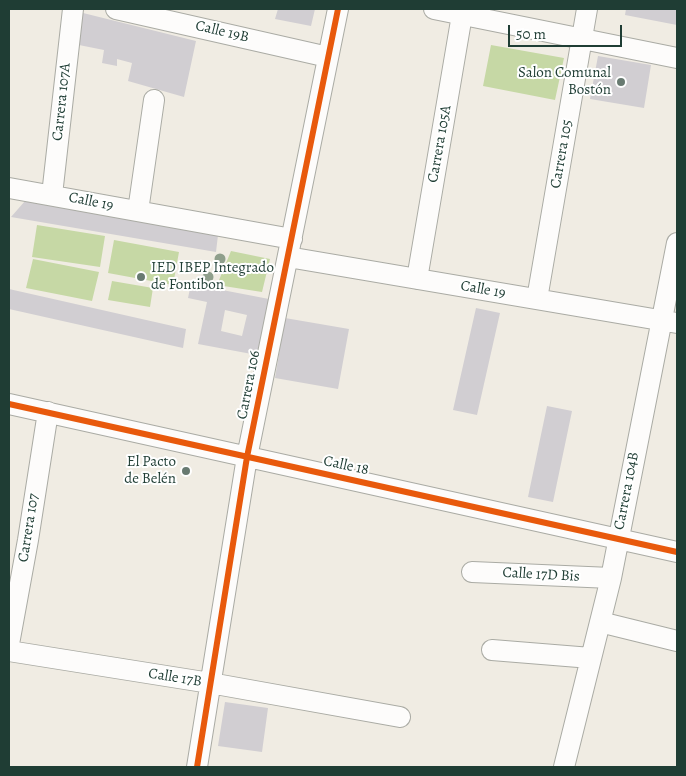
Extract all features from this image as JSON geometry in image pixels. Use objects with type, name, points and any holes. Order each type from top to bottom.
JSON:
[{"type":"street","name":"Carrera 107A","points":[[52,195],[73,9]]},
{"type":"street","name":"Calle 19B","points":[[116,9],[172,15],[328,56]]},
{"type":"street","name":"Carrera 106","points":[[197,767],[248,458],[338,9]]},
{"type":"street","points":[[434,9],[462,12],[677,58]]},
{"type":"street","name":"Carrera 105","points":[[537,299],[587,9]]},
{"type":"street","name":"Carrera 105A","points":[[417,279],[462,12]]},
{"type":"street","points":[[138,211],[154,100]]},
{"type":"street","name":"Calle 19","points":[[9,188],[138,211],[417,279],[669,322]]},
{"type":"street","name":"Carrera 104B","points":[[564,767],[600,622],[669,322],[677,242]]},
{"type":"street","name":"Calle 18","points":[[9,404],[677,552]]},
{"type":"street","name":"Carrera 107","points":[[9,644],[48,412]]},
{"type":"street","name":"Calle 17D Bis","points":[[472,572],[610,578]]},
{"type":"street","points":[[600,622],[677,640]]},
{"type":"street","points":[[492,650],[590,658]]},
{"type":"street","name":"Calle 17B","points":[[9,651],[400,717]]},
{"type":"green space","points":[[491,45],[564,58],[555,100],[483,86]]},
{"type":"green space","points":[[37,225],[105,236],[100,267],[32,257]]},
{"type":"green space","points":[[114,240],[179,252],[173,285],[108,273]]},
{"type":"green space","points":[[231,251],[270,259],[262,292],[217,285]]},
{"type":"green space","points":[[33,259],[99,272],[92,301],[26,288]]},
{"type":"green space","points":[[112,281],[153,288],[150,307],[108,300]]},
{"type":"building","points":[[278,9],[315,9],[311,26],[275,19]]},
{"type":"building","points":[[626,9],[677,9],[677,25],[625,15]]},
{"type":"building","points":[[79,12],[196,41],[184,97],[128,81],[132,63],[117,59],[117,66],[102,63],[104,50],[74,44]]},
{"type":"building","name":"Salon Comunal Bostón","points":[[598,56],[651,65],[644,108],[590,99]]},
{"type":"building","points":[[25,201],[218,235],[216,252],[11,217]]},
{"type":"building","points":[[191,284],[269,299],[257,355],[198,344],[207,302],[188,298]],"holes":[[[225,310],[247,315],[242,336],[221,331]]]},
{"type":"building","points":[[9,289],[186,329],[183,348],[9,309]]},
{"type":"building","points":[[476,308],[500,313],[477,415],[453,410]]},
{"type":"building","points":[[285,318],[349,329],[338,389],[275,378]]},
{"type":"building","points":[[547,406],[572,411],[553,502],[528,497]]},
{"type":"building","points":[[225,702],[268,708],[262,752],[218,746]]},
{"type":"cycle path","points":[[197,767],[247,457],[338,9]]},
{"type":"cycle path","points":[[9,404],[677,552]]},
{"type":"place","name":"Salon Comunal Bostón","points":[[621,82]]},
{"type":"place","name":"IED IBEP Integrado de Fontibon","points":[[141,277]]},
{"type":"place","name":"El Pacto de Belén","points":[[186,471]]}]
